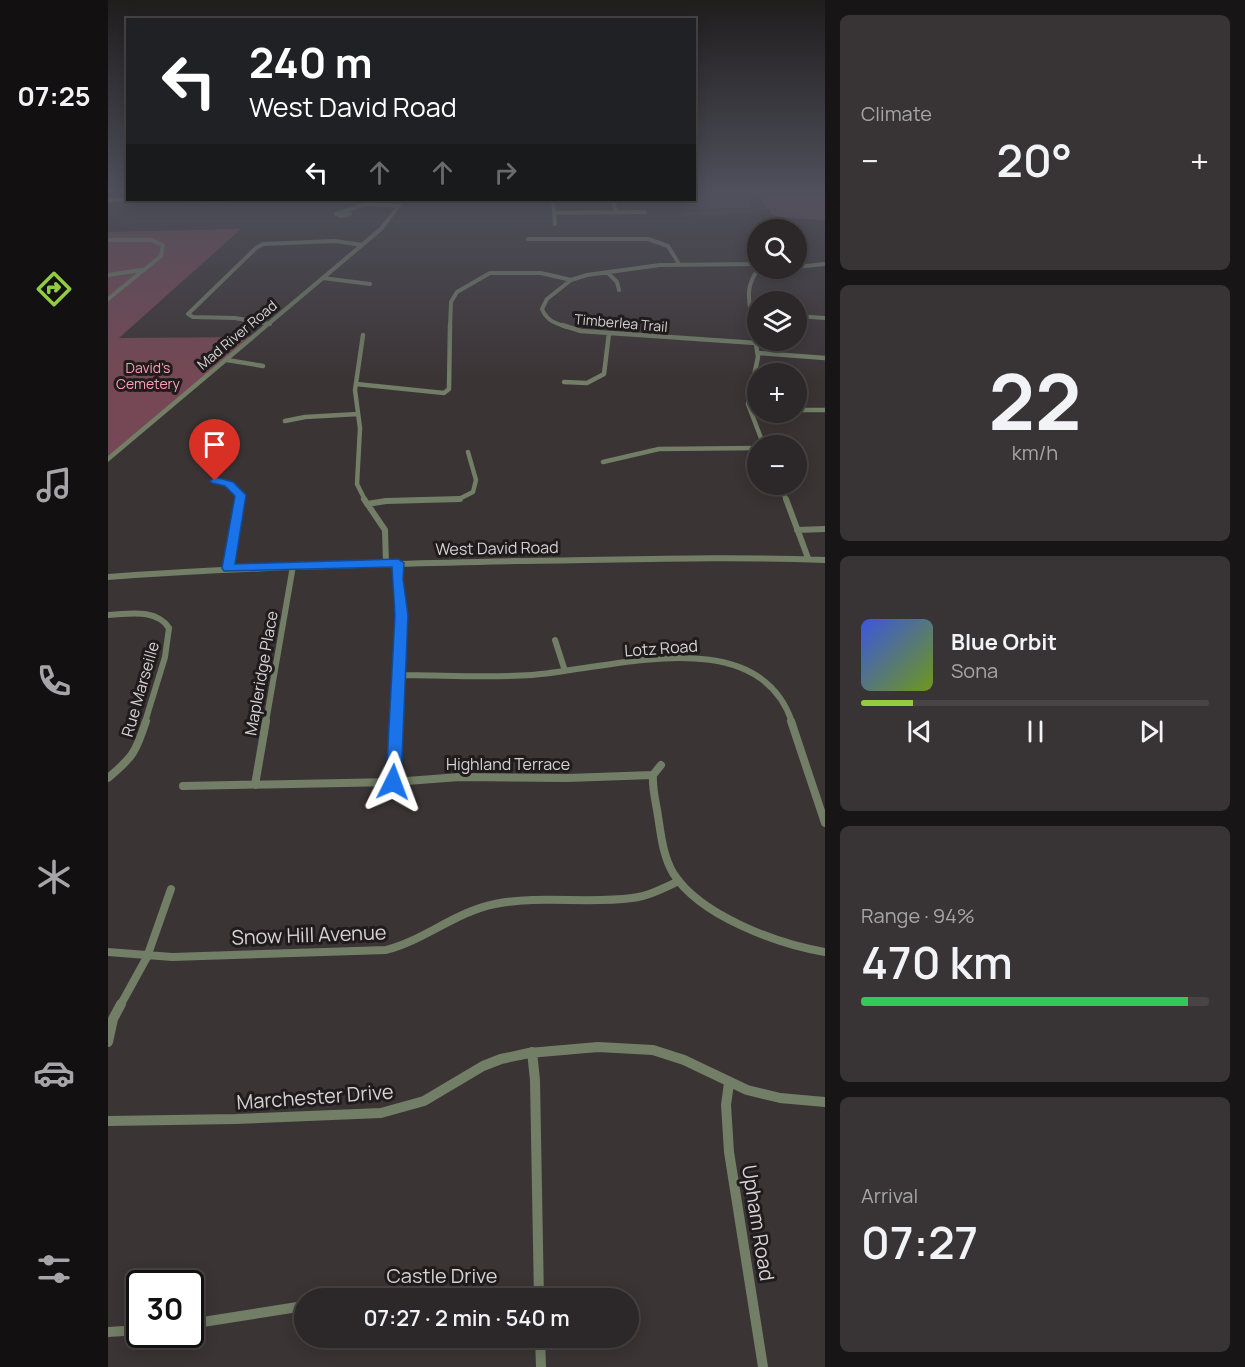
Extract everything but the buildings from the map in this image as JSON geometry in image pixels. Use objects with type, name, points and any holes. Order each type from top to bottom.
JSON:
[{"type":"street","points":[[108,299],[161,254]]},
{"type":"street","points":[[252,254],[188,315],[235,318],[270,324]]},
{"type":"street","name":"Mad River Road","points":[[108,460],[352,254]]},
{"type":"street","points":[[673,254],[679,264]]},
{"type":"street","name":"Timberlea Trail","points":[[747,266],[679,264],[607,272],[572,280],[544,302],[542,309],[545,316],[566,328],[747,342]]},
{"type":"street","points":[[807,266],[825,264]]},
{"type":"street","points":[[108,275],[126,274],[144,269]]},
{"type":"street","points":[[607,272],[617,282],[619,290]]},
{"type":"street","points":[[444,393],[449,388],[453,297],[462,289],[490,273],[541,273],[572,280]]},
{"type":"street","points":[[126,274],[131,279]]},
{"type":"street","points":[[323,278],[353,284],[370,284]]},
{"type":"street","points":[[807,317],[825,318]]},
{"type":"street","points":[[564,382],[587,382],[604,374],[609,333]]},
{"type":"street","points":[[363,335],[355,397],[360,435],[357,483],[386,534],[386,564]]},
{"type":"street","points":[[757,363],[758,353],[825,358]]},
{"type":"street","points":[[226,360],[263,366]]},
{"type":"street","points":[[356,384],[444,393],[452,398]]},
{"type":"street","points":[[807,410],[825,410]]},
{"type":"street","points":[[285,422],[305,417],[358,414]]},
{"type":"street","points":[[603,462],[658,449],[747,448]]},
{"type":"street","points":[[368,504],[377,501],[459,499],[470,495],[477,485],[468,452]]},
{"type":"street","points":[[215,481],[229,484],[241,495],[228,568]]},
{"type":"street","points":[[784,495],[808,558]]},
{"type":"street","points":[[797,530],[825,529]]},
{"type":"street","name":"West David Road","points":[[108,577],[228,568],[398,563],[750,556],[825,560]]},
{"type":"street","points":[[393,782],[401,615],[397,579],[398,563]]},
{"type":"street","name":"Mapleridge Place","points":[[255,785],[293,566]]},
{"type":"street","name":"Rue Marseille","points":[[108,615],[155,615],[166,622],[170,631],[165,657],[137,749],[129,760],[108,778]]},
{"type":"street","points":[[555,640],[565,671]]},
{"type":"street","name":"Lotz Road","points":[[399,675],[511,676],[693,657],[723,661],[752,673],[773,689],[787,708],[825,823]]},
{"type":"street","points":[[661,765],[653,775],[665,853],[678,881],[705,904],[752,929],[804,949],[825,952]]},
{"type":"street","name":"Highland Terrace","points":[[183,786],[393,782],[459,777],[567,778],[653,775]]},
{"type":"street","name":"Snow Hill Avenue","points":[[108,952],[147,957],[386,950],[409,944],[481,907],[522,902],[633,898],[653,893],[678,881]]},
{"type":"street","points":[[108,1042],[119,1005],[147,957],[171,889]]},
{"type":"street","name":"Marchester Drive","points":[[108,1121],[245,1120],[374,1114],[419,1104],[494,1061],[532,1052],[647,1048],[682,1059],[729,1083],[778,1097],[825,1101]]},
{"type":"street","points":[[532,1052],[535,1080],[539,1288]]},
{"type":"street","name":"Upham Road","points":[[729,1083],[726,1105],[729,1152],[763,1367]]},
{"type":"street","points":[[204,1322],[294,1308]]},
{"type":"street","points":[[108,1332],[126,1331]]},
{"type":"street","points":[[540,1348],[541,1367]]},
{"type":"green space","name":"David's Cemetery","points":[[108,254],[213,254],[119,338],[254,337],[108,460]]},
{"type":"route","points":[[215,481],[229,484],[241,495],[228,568],[398,563],[397,579],[401,615],[393,782]]}]
